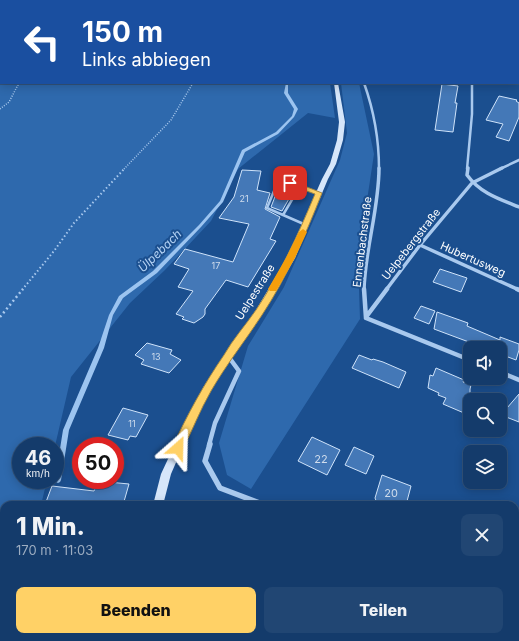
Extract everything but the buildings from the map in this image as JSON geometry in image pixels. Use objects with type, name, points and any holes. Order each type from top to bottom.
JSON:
[{"type":"main road","name":"Uelpestraße","points":[[159,501],[166,474],[207,389],[259,312],[290,258],[306,225],[318,193],[333,164],[340,140],[342,122],[336,84]]},
{"type":"street","name":"Ennenbachstraße","points":[[364,84],[373,109],[379,160],[378,187],[364,285],[366,318]]},
{"type":"street","points":[[472,84],[472,114],[467,175],[472,183],[481,190],[519,207]]},
{"type":"street","points":[[472,183],[519,160]]},
{"type":"street","name":"Uelpebergstraße","points":[[366,318],[420,245],[472,183]]},
{"type":"street","name":"Hubertusweg","points":[[420,245],[519,290]]},
{"type":"street","points":[[366,318],[463,357]]},
{"type":"street","points":[[228,356],[239,371],[215,423],[206,461],[220,488],[254,501]]},
{"type":"street","points":[[507,375],[519,380]]},
{"type":"lane","points":[[306,225],[267,208],[279,180],[318,193]]},
{"type":"lane","points":[[283,215],[300,186]]},
{"type":"path","points":[[0,109],[9,102],[18,84]]},
{"type":"path","points":[[0,317],[54,251],[74,223],[171,120],[192,84]]},
{"type":"shaded area","points":[[0,84],[330,84],[335,118],[308,113],[238,169],[211,221],[165,270],[130,303],[71,377],[57,437],[12,437],[12,489],[45,489],[42,501],[0,501]]},
{"type":"shaded area","points":[[341,84],[359,84],[374,154],[358,260],[360,319],[251,489],[227,475],[219,443],[248,346],[284,287],[340,160],[347,133]]},
{"type":"waterway","name":"Ülpebach","points":[[64,442],[66,430],[101,348],[111,315],[121,297],[155,272],[222,201],[243,151],[277,133],[293,116],[296,109],[286,93],[287,84]]},
{"type":"slow traffic","points":[[273,289],[303,232]]},
{"type":"route","points":[[178,448],[207,389],[259,312],[290,258],[306,225],[318,193],[290,183]]}]
